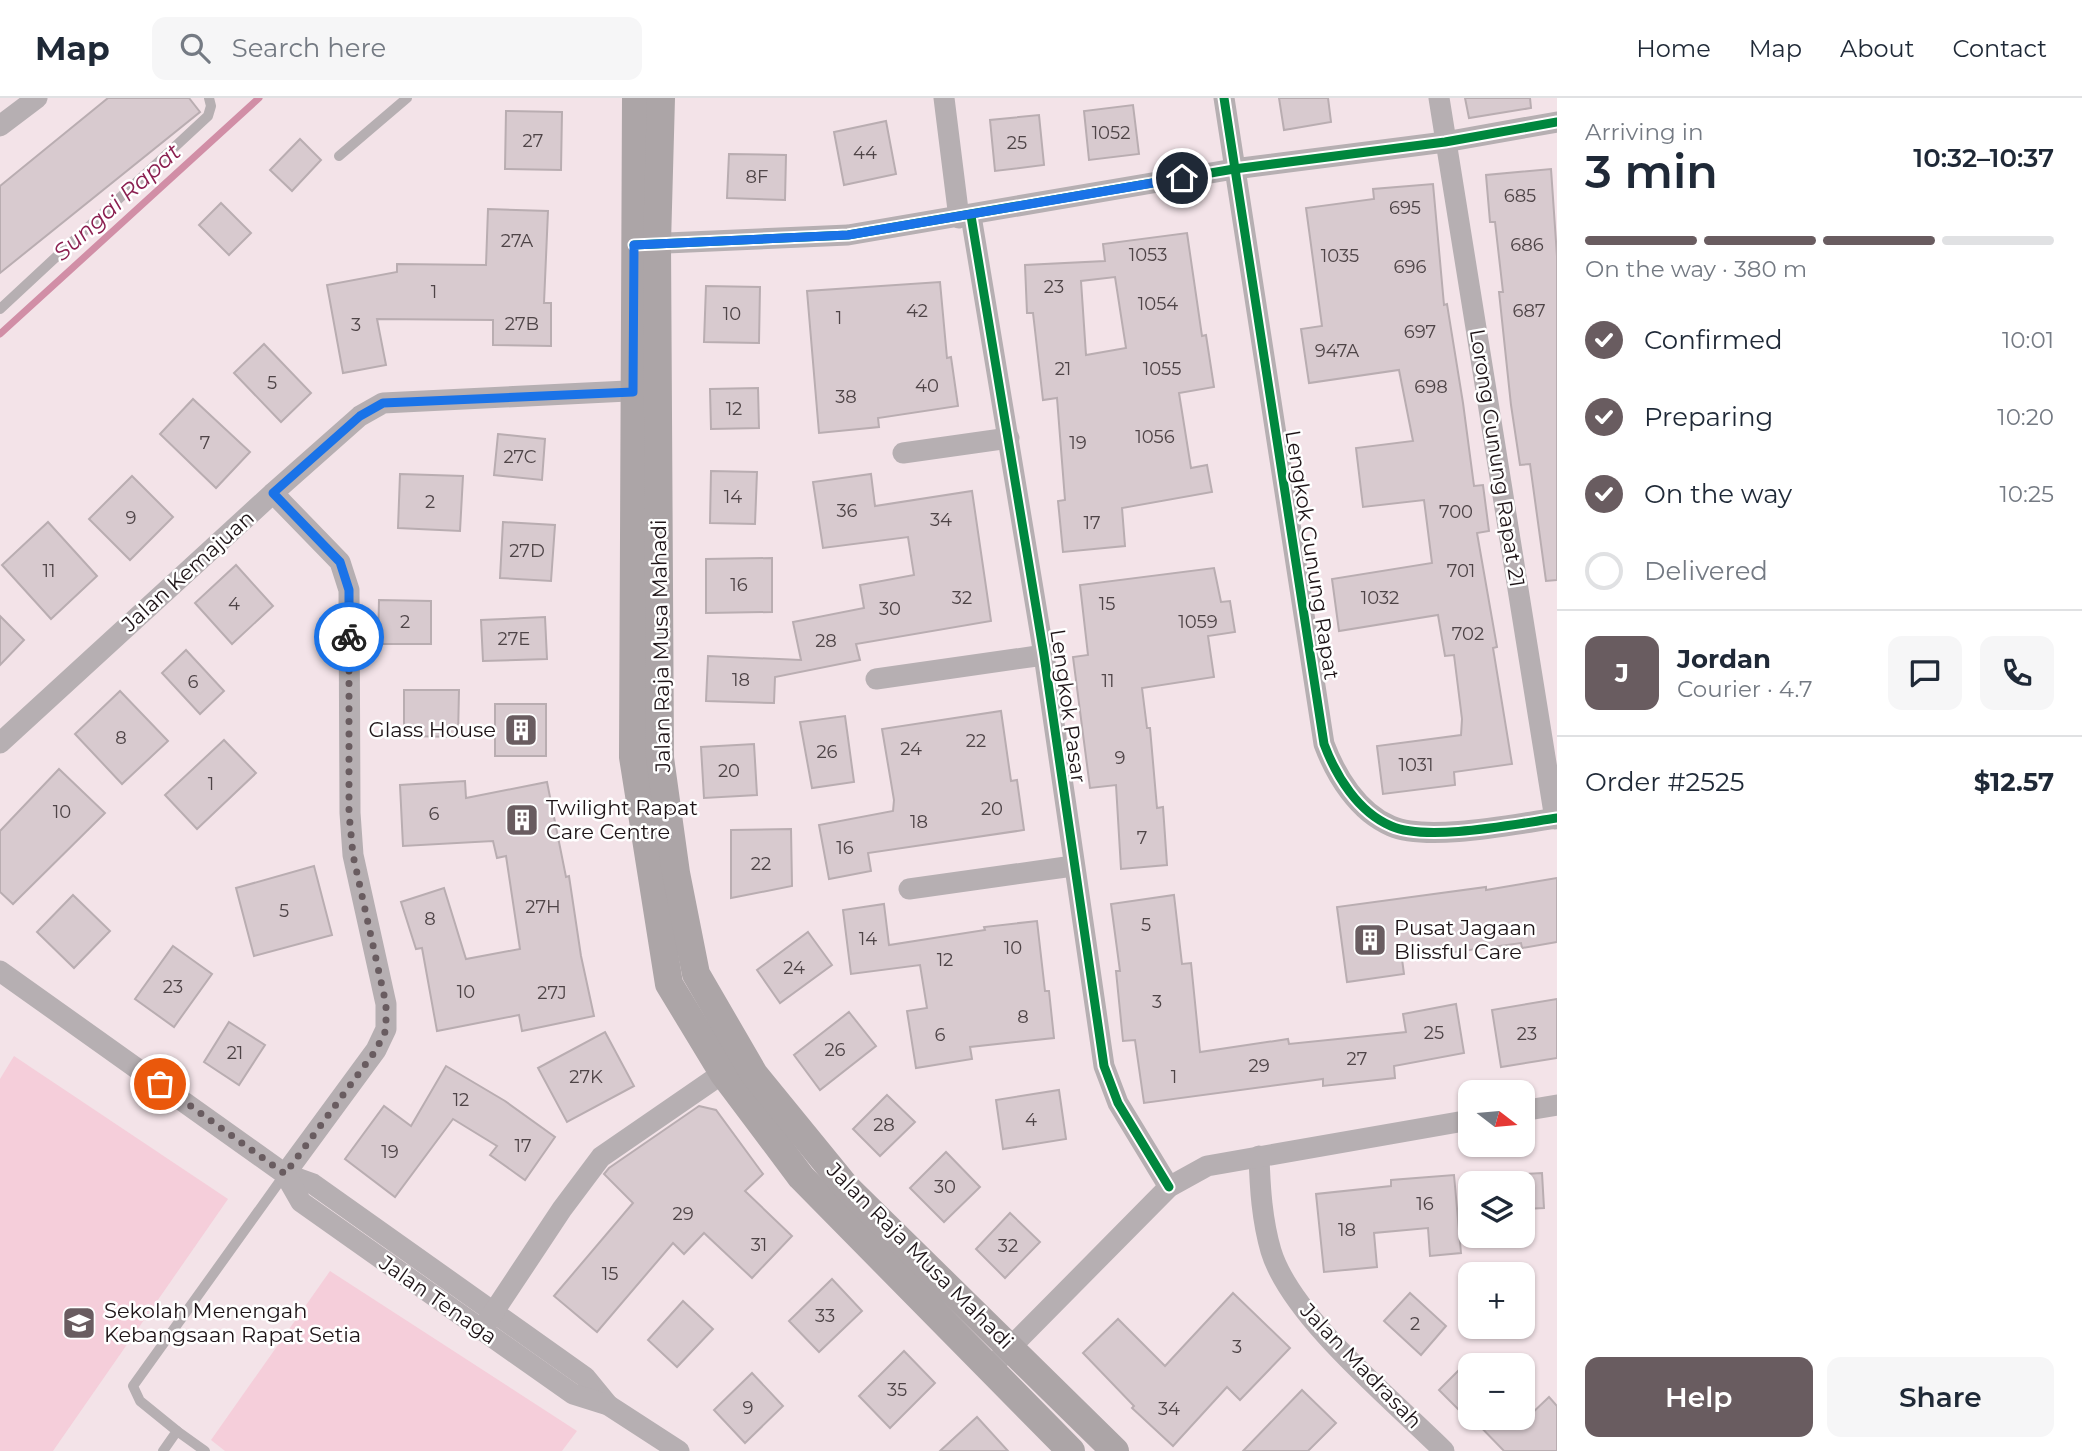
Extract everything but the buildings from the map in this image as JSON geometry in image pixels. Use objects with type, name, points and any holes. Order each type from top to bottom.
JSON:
[{"type":"main road","name":"Jalan Raja Musa Mahadi","points":[[636,98],[646,244],[646,391],[633,757],[669,984],[723,1073],[801,1177],[1071,1451]]},
{"type":"main road","name":"Jalan Raja Musa Mahadi","points":[[646,244],[661,98]]},
{"type":"main road","name":"Jalan Raja Musa Mahadi","points":[[646,391],[660,758],[676,873],[696,974],[754,1074],[847,1188],[1115,1451]]},
{"type":"street","points":[[0,126],[37,98]]},
{"type":"street","name":"Lengkok Pasar","points":[[944,98],[1009,438],[1044,655],[1104,1066],[1118,1103],[1169,1187]]},
{"type":"street","name":"Lengkok Gunung Rapat","points":[[1224,98],[1324,744],[1334,772],[1356,799],[1390,826],[1423,834],[1556,819]]},
{"type":"street","name":"Lorong Gunung Rapat 21","points":[[1439,98],[1556,819]]},
{"type":"street","points":[[646,244],[848,235],[1234,169],[1445,142],[1557,122]]},
{"type":"street","name":"Jalan Kemajuan","points":[[0,743],[273,493],[360,416],[383,403],[646,391]]},
{"type":"street","points":[[903,453],[1009,438]]},
{"type":"street","points":[[273,493],[340,562],[349,590],[349,813],[353,855],[386,1004],[386,1030],[376,1050],[285,1174]]},
{"type":"street","points":[[876,679],[1044,655]]},
{"type":"street","points":[[909,889],[1073,866]]},
{"type":"street","name":"Jalan Tenaga","points":[[0,971],[285,1174],[313,1184],[424,1262],[488,1321],[538,1356],[573,1394],[608,1405],[679,1451]]},
{"type":"street","points":[[488,1321],[562,1209],[601,1157],[723,1073]]},
{"type":"street","points":[[1535,1109],[1557,1105]]},
{"type":"street","points":[[989,1370],[1169,1187],[1207,1166],[1458,1122]]},
{"type":"street","name":"Jalan Madrasah","points":[[1259,1156],[1264,1220],[1272,1253],[1288,1288],[1316,1324],[1444,1451]]},
{"type":"street","name":"Jalan Tenaga","points":[[285,1174],[301,1202],[368,1251],[410,1281],[488,1321]]},
{"type":"street","points":[[368,1251],[382,1233]]},
{"type":"street","points":[[410,1281],[424,1262]]},
{"type":"lane","points":[[0,309],[208,117],[211,106],[209,98]]},
{"type":"lane","points":[[339,156],[407,98]]},
{"type":"lane","points":[[205,1451],[140,1401],[133,1386],[285,1174]]},
{"type":"lane","points":[[163,1451],[177,1431]]},
{"type":"shaded area","name":"Sekolah Menengah Kebangsaan Rapat Setia","points":[[14,1056],[228,1199],[53,1451],[0,1451],[0,1079]]},
{"type":"shaded area","points":[[330,1271],[577,1431],[562,1451],[225,1451],[211,1440]]},
{"type":"waterway","name":"Sungai Rapat","points":[[0,334],[259,98]]},
{"type":"cycle path","points":[[1224,98],[1324,744],[1329,756],[1358,802],[1368,812],[1391,826],[1426,832],[1449,832],[1557,818]]},
{"type":"cycle path","points":[[634,245],[848,235],[1234,169],[1445,142],[1557,122]]},
{"type":"cycle path","points":[[971,216],[1044,655],[1104,1066],[1118,1103],[1169,1187]]},
{"type":"way so far","points":[[160,1084],[285,1174],[376,1050],[386,1030],[386,1004],[353,855],[349,813],[349,637]]},
{"type":"place","name":"Glass House","points":[[521,730]]},
{"type":"place","name":"Twilight Rapat Care Centre","points":[[522,820]]},
{"type":"place","name":"Pusat Jagaan Blissful Care","points":[[1370,940]]},
{"type":"place","name":"Sekolah Menengah Kebangsaan Rapat Setia","points":[[79,1323]]},
{"type":"route","points":[[349,637],[349,590],[340,562],[273,493],[360,416],[383,403],[633,392],[634,245],[848,235],[1182,178]]}]
